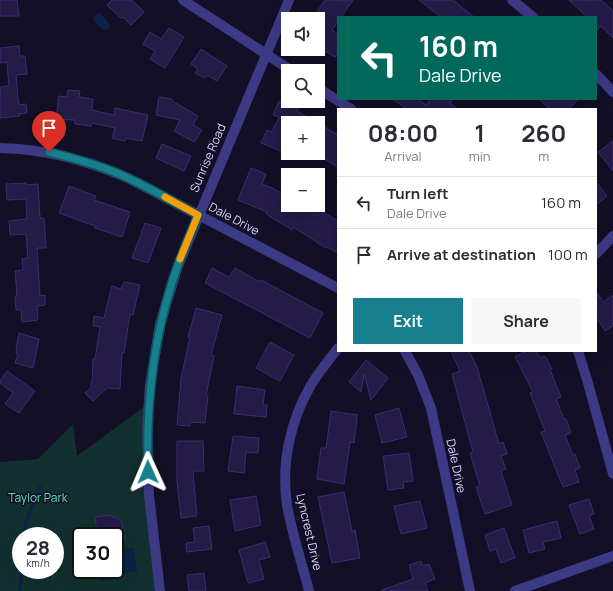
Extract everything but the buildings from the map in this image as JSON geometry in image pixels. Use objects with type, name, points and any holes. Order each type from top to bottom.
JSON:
[{"type":"street","points":[[184,0],[281,64]]},
{"type":"street","name":"Sunrise Road","points":[[160,591],[148,472],[147,430],[150,385],[156,345],[169,291],[178,266],[289,0]]},
{"type":"street","points":[[512,0],[532,16]]},
{"type":"street","points":[[597,75],[613,92]]},
{"type":"street","points":[[325,92],[349,108]]},
{"type":"street","name":"Dale Drive","points":[[0,148],[49,152],[81,160],[128,178],[337,287]]},
{"type":"street","points":[[597,253],[613,236]]},
{"type":"street","name":"Lyncrest Drive","points":[[309,591],[288,507],[285,476],[287,455],[292,431],[305,396],[321,370],[337,349]]},
{"type":"street","name":"Dale Drive","points":[[406,352],[421,380],[430,408],[470,591]]},
{"type":"street","points":[[578,352],[613,474]]},
{"type":"street","points":[[515,591],[613,556]]},
{"type":"green space","name":"Taylor Park","points":[[148,404],[147,430],[160,591],[0,591],[0,462],[38,459],[73,424],[77,456]]},
{"type":"water","points":[[100,13],[109,23],[109,27],[106,30],[102,29],[94,22],[93,17]]},
{"type":"water","points":[[134,548],[137,572],[124,573],[124,549]]},
{"type":"water","points":[[99,579],[113,579],[106,581],[99,581]]},
{"type":"waterway","points":[[26,527],[26,522],[40,487]]},
{"type":"waterway","points":[[20,591],[21,579]]},
{"type":"slow traffic","points":[[165,197],[198,215],[180,259]]},
{"type":"route","points":[[49,152],[81,160],[112,171],[198,215],[171,284],[156,345],[148,410],[148,472]]}]
